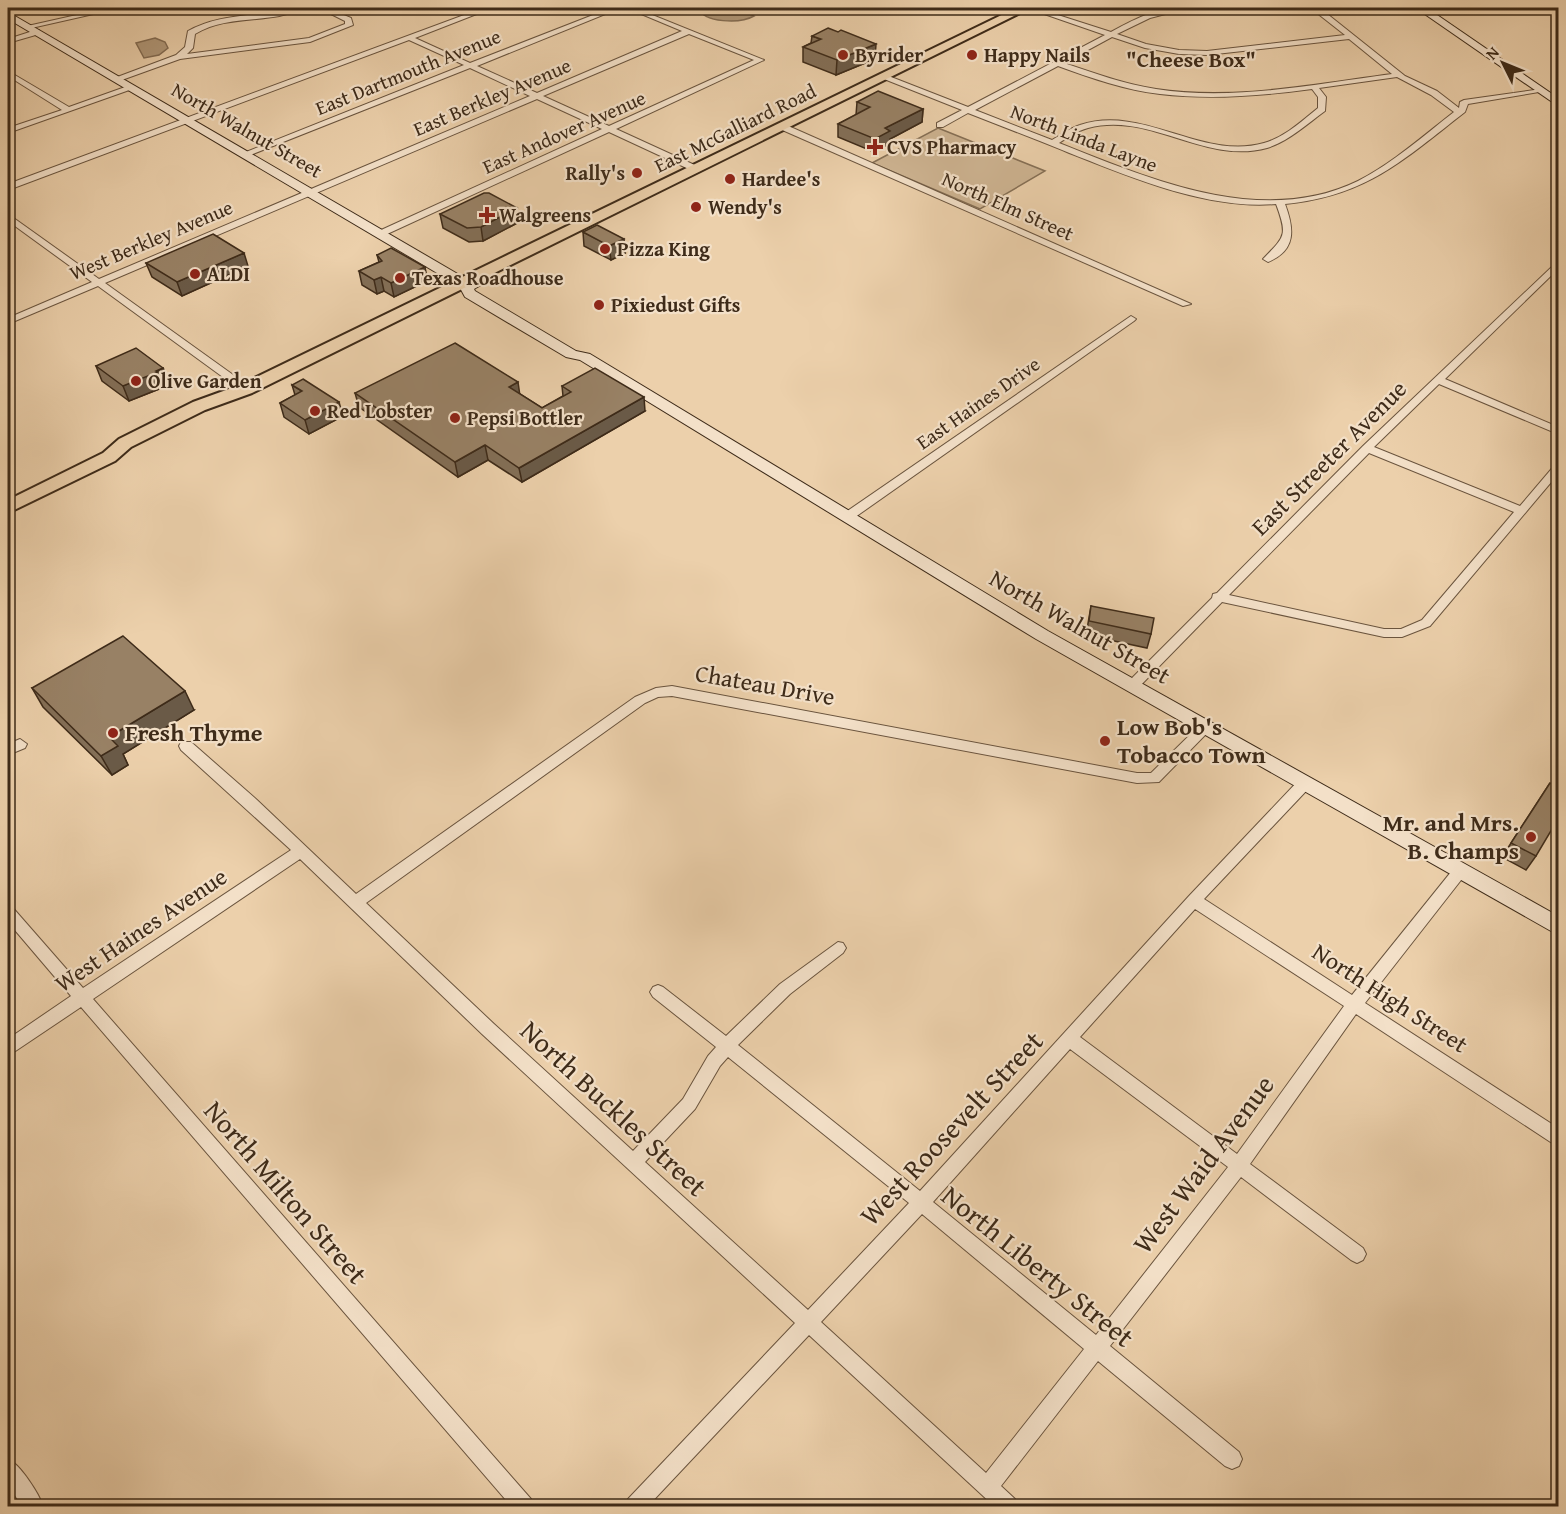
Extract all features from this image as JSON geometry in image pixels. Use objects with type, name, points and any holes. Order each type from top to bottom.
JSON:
[{"type":"main road","points":[[1421,8],[1558,103]]},
{"type":"main road","name":"East McGalliard Road","points":[[8,507],[109,457],[135,452],[210,415],[246,389],[1021,9]]},
{"type":"main road","name":"North Walnut Street","points":[[8,15],[382,233],[464,283],[470,294],[571,354],[585,357],[847,517],[1132,686],[1558,926]]},
{"type":"street","points":[[8,41],[79,17],[116,8]]},
{"type":"street","points":[[179,57],[190,45],[191,33],[208,24],[275,14],[298,8]]},
{"type":"street","points":[[116,79],[179,57],[211,51],[304,41],[348,26],[348,21],[322,8]]},
{"type":"street","points":[[8,187],[488,8]]},
{"type":"street","name":"East Dartmouth Avenue","points":[[245,154],[616,8]]},
{"type":"street","points":[[630,8],[687,32]]},
{"type":"street","points":[[996,8],[1021,9],[1159,49],[1191,53],[1349,37]]},
{"type":"street","points":[[940,125],[1110,34],[1147,16],[1178,8]]},
{"type":"street","points":[[1287,8],[1319,11],[1373,8]]},
{"type":"street","points":[[1319,11],[1398,75],[1434,93],[1460,112],[1464,108],[1464,102]]},
{"type":"street","points":[[34,31],[79,17]]},
{"type":"street","name":"East Andover Avenue","points":[[382,233],[760,60],[687,32]]},
{"type":"street","name":"East Berkley Avenue","points":[[309,191],[687,32]]},
{"type":"street","points":[[408,37],[696,169]]},
{"type":"street","points":[[190,45],[211,51]]},
{"type":"street","points":[[1057,63],[1119,84],[1180,94],[1235,94],[1398,75]]},
{"type":"street","points":[[8,73],[68,110]]},
{"type":"street","name":"North Linda Layne","points":[[883,77],[1162,187],[1213,197],[1280,202],[1335,192],[1359,183],[1460,112]]},
{"type":"street","points":[[8,84],[19,80]]},
{"type":"street","points":[[1052,144],[1082,127],[1109,122],[1137,126],[1219,147],[1242,149],[1262,147],[1322,109],[1322,97],[1312,86]]},
{"type":"street","points":[[8,131],[131,88]]},
{"type":"street","points":[[1434,93],[1464,102],[1541,91]]},
{"type":"street","name":"North Elm Street","points":[[783,126],[1186,304]]},
{"type":"street","name":"West Berkley Avenue","points":[[8,321],[309,191]]},
{"type":"street","points":[[1268,259],[1288,238],[1289,226],[1280,202]]},
{"type":"street","points":[[8,217],[96,283],[246,389]]},
{"type":"street","name":"East Streeter Avenue","points":[[1132,686],[1217,597],[1367,448],[1558,264]]},
{"type":"street","name":"East Haines Drive","points":[[847,517],[1131,319]]},
{"type":"street","points":[[1438,380],[1558,431]]},
{"type":"street","points":[[1367,448],[1520,510]]},
{"type":"street","points":[[1217,597],[1370,631],[1409,631],[1426,622],[1558,468]]},
{"type":"street","name":"Chateau Drive","points":[[357,902],[640,700],[656,693],[672,691],[1137,778],[1154,778],[1206,727]]},
{"type":"street","name":"North Buckles Street","points":[[186,746],[357,902],[488,1029],[1008,1506]]},
{"type":"street","name":"West Roosevelt Street","points":[[635,1506],[920,1204],[1194,900],[1304,784]]},
{"type":"street","name":"West Haines Avenue","points":[[8,1047],[300,851]]},
{"type":"street","name":"West Waid Avenue","points":[[987,1488],[1239,1166],[1355,1003],[1460,871]]},
{"type":"street","name":"North High Street","points":[[1194,900],[1558,1137]]},
{"type":"street","name":"North Milton Street","points":[[8,912],[524,1506]]},
{"type":"street","points":[[633,1162],[689,1104],[714,1061],[726,1047],[785,989],[838,948]]},
{"type":"street","name":"North Liberty Street","points":[[658,992],[822,1121],[1232,1459]]},
{"type":"street","points":[[1070,1039],[1357,1254]]},
{"type":"street","points":[[8,1469],[33,1506]]},
{"type":"shaded area","points":[[698,8],[736,8],[754,16],[748,19],[723,21],[707,17]]},
{"type":"shaded area","points":[[155,38],[165,42],[168,48],[159,55],[144,58],[136,43]]},
{"type":"shaded area","points":[[938,128],[1045,171],[980,209],[872,163]]},
{"type":"building","points":[[828,28],[838,32],[841,30],[876,44],[837,60],[803,47],[821,39],[812,36]]},
{"type":"building","points":[[878,91],[923,109],[885,128],[890,131],[875,139],[838,124],[870,107],[857,102]]},
{"type":"building","points":[[484,193],[489,193],[517,208],[481,227],[467,228],[440,214]]},
{"type":"building","points":[[597,225],[624,239],[609,246],[583,232]]},
{"type":"building","points":[[213,234],[244,253],[177,282],[146,263]]},
{"type":"building","points":[[391,248],[425,267],[391,283],[381,277],[374,280],[359,271],[382,261],[377,255]]},
{"type":"building","name":"Pepsi Bottler","points":[[455,343],[518,382],[509,387],[542,408],[571,392],[562,386],[595,368],[644,397],[519,468],[485,445],[455,462],[355,393]]},
{"type":"building","points":[[136,348],[163,368],[123,386],[96,366]]},
{"type":"building","points":[[303,379],[339,402],[305,420],[280,403],[302,391],[292,385]]},
{"type":"building","points":[[1091,606],[1154,618],[1151,634],[1089,621]]},
{"type":"building","name":"Fresh Thyme","points":[[123,636],[185,691],[109,737],[118,746],[101,756],[32,688]]},
{"type":"building","name":"Mr. and Mrs. B. Champs","points":[[1550,783],[1558,787],[1558,819],[1536,856],[1511,843]]},
{"type":"place","name":"Byrider","points":[[843,55]]},
{"type":"place","name":"Happy Nails","points":[[972,55]]},
{"type":"place","name":"CVS Pharmacy","points":[[875,147]]},
{"type":"place","name":"Rally's","points":[[637,173]]},
{"type":"place","name":"Hardee's","points":[[730,179]]},
{"type":"place","name":"Wendy's","points":[[696,207]]},
{"type":"place","name":"Walgreens","points":[[487,215]]},
{"type":"place","name":"Pizza King","points":[[605,249]]},
{"type":"place","name":"ALDI","points":[[195,274]]},
{"type":"place","name":"Texas Roadhouse","points":[[400,278]]},
{"type":"place","name":"Pixiedust Gifts","points":[[599,305]]},
{"type":"place","name":"Olive Garden","points":[[136,381]]},
{"type":"place","name":"Red Lobster","points":[[315,411]]},
{"type":"place","name":"Pepsi Bottler","points":[[455,418]]},
{"type":"place","name":"Fresh Thyme","points":[[113,733]]},
{"type":"place","name":"Low Bob's Tobacco Town","points":[[1105,741]]},
{"type":"place","name":"Mr. and Mrs. B. Champs","points":[[1531,837]]},
{"type":"district","name":"\"Cheese Box\"","points":[[1191,59]]}]
